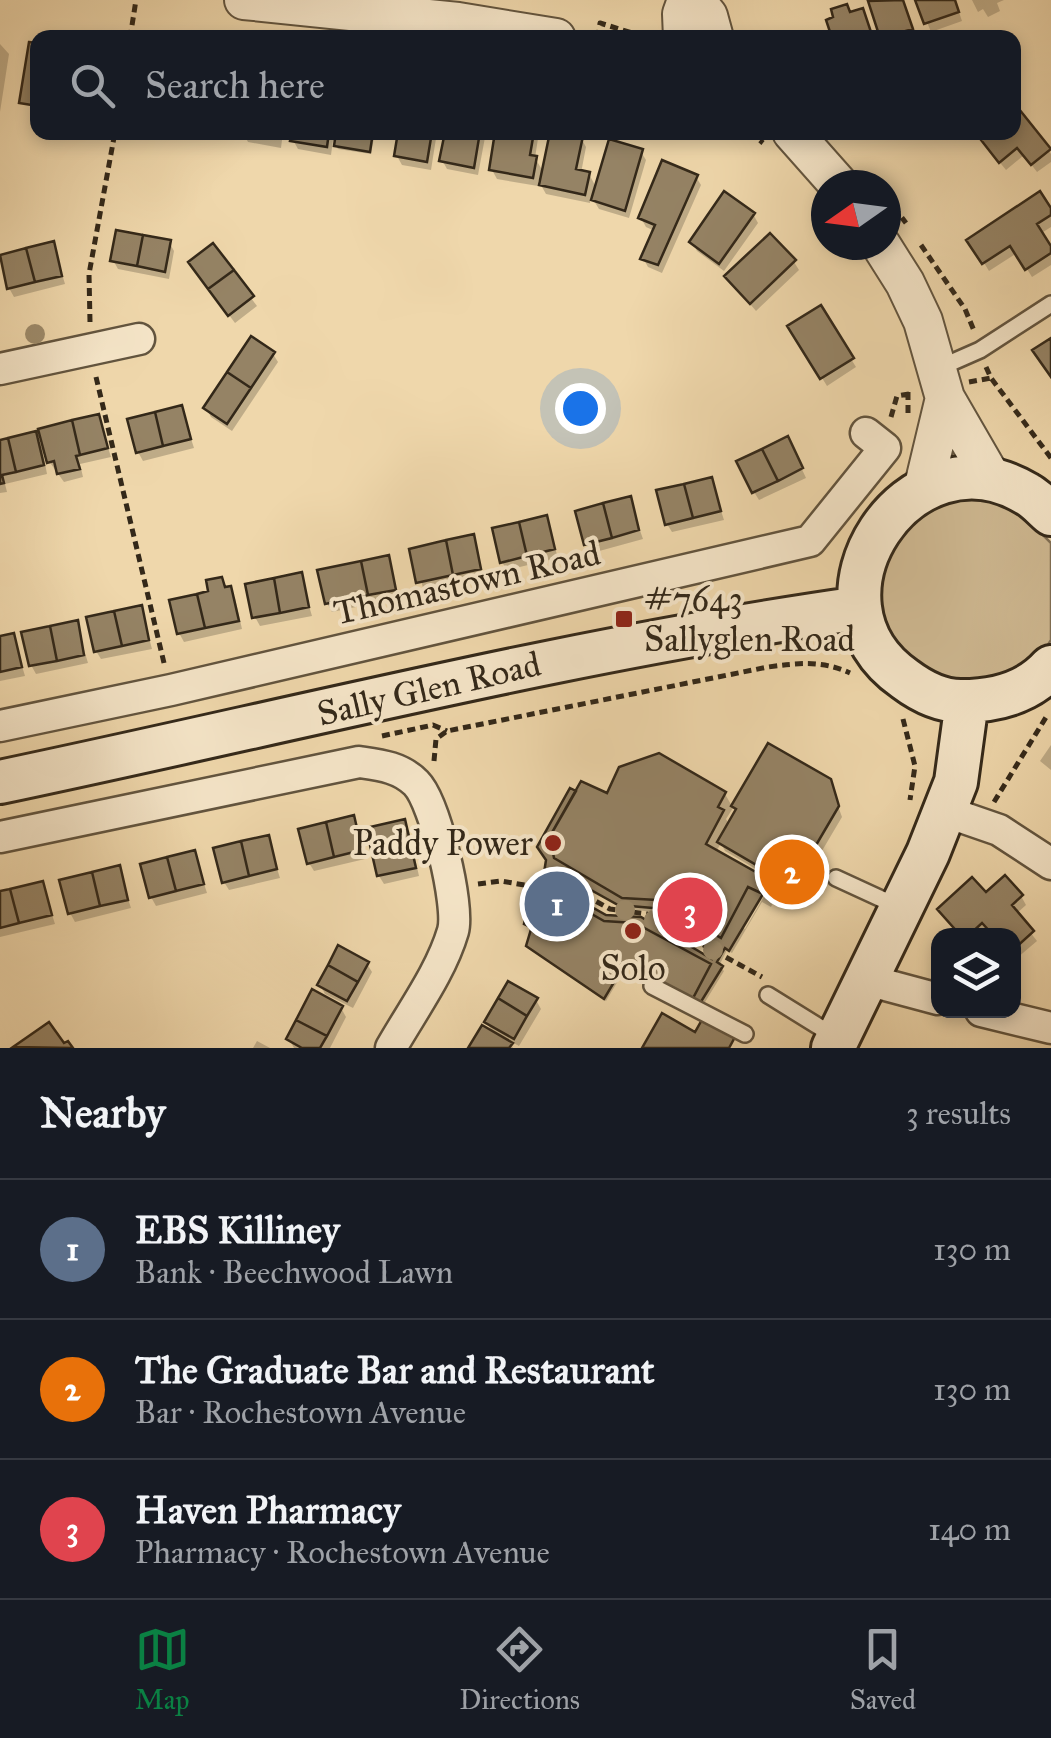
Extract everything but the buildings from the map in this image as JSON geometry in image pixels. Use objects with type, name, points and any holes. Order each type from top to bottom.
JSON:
[{"type":"main road","points":[[1051,514],[1026,494],[993,481],[957,480],[923,490],[894,510],[872,538],[860,572],[860,608],[872,642],[893,671],[921,690],[953,701],[987,701],[1020,691],[1051,667]]},
{"type":"main road","name":"Sally Glen Road","points":[[0,782],[282,723],[535,664],[860,608]]},
{"type":"main road","points":[[835,1043],[928,853],[928,804],[956,782],[967,701]]},
{"type":"street","points":[[244,0],[507,30]]},
{"type":"street","points":[[683,30],[687,0]]},
{"type":"street","points":[[695,0],[708,16],[712,30]]},
{"type":"street","points":[[799,140],[825,170]]},
{"type":"street","points":[[891,260],[924,321],[939,386],[993,481]]},
{"type":"street","points":[[0,369],[139,339]]},
{"type":"street","points":[[923,490],[939,386]]},
{"type":"street","name":"Thomastown Road","points":[[0,726],[810,541],[886,448],[866,433]]},
{"type":"street","points":[[0,837],[359,762],[391,767],[416,783],[429,802],[454,906],[455,926],[448,947],[391,1048]]},
{"type":"street","points":[[928,804],[999,830],[1051,864]]},
{"type":"street","points":[[866,980],[931,997]]},
{"type":"street","points":[[1012,1018],[1051,1028]]},
{"type":"lane","points":[[939,386],[980,350],[1051,304]]},
{"type":"lane","points":[[836,878],[899,908]]},
{"type":"lane","points":[[652,986],[745,1034]]},
{"type":"lane","points":[[772,990],[835,1043]]},
{"type":"path","points":[[131,30],[136,0]]},
{"type":"path","points":[[599,30],[600,23],[622,30]]},
{"type":"path","points":[[113,140],[89,274],[90,350],[170,690]]},
{"type":"path","points":[[901,218],[965,309],[991,378],[1051,458]]},
{"type":"path","points":[[908,404],[939,386],[991,378]]},
{"type":"path","points":[[772,666],[775,650]]},
{"type":"path","points":[[446,730],[772,666],[825,663],[857,676]]},
{"type":"path","points":[[894,706],[912,742],[915,766],[928,804]]},
{"type":"path","points":[[997,796],[1051,710]]},
{"type":"path","points":[[501,881],[530,886],[546,874],[610,910],[646,914],[772,990]]},
{"type":"shaded area","points":[[983,498],[1018,510],[1051,543],[1051,640],[1031,664],[981,686],[926,676],[886,636],[876,581],[898,530],[945,500]]},
{"type":"place","name":"#7643 Sallyglen Road","points":[[624,619]]},
{"type":"place","name":"Paddy Power","points":[[553,843]]},
{"type":"place","name":"The Graduate Bar and Restaurant","points":[[792,872]]},
{"type":"place","name":"EBS Killiney","points":[[557,904]]},
{"type":"place","name":"Haven Pharmacy","points":[[690,910]]},
{"type":"place","name":"Solo","points":[[633,931]]}]
